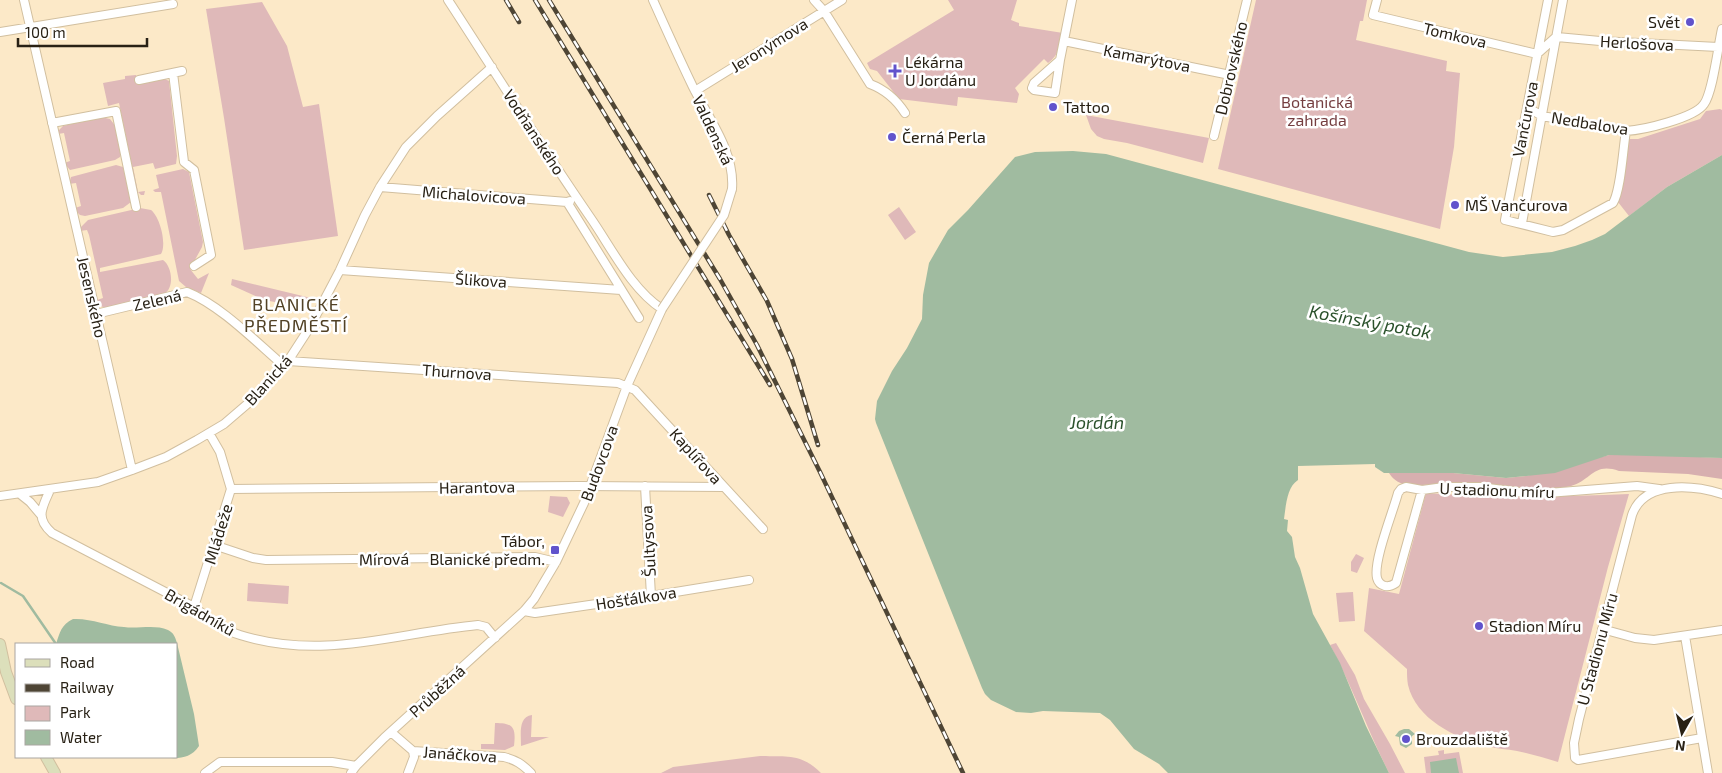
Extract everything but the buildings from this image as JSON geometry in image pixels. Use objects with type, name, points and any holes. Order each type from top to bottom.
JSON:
[{"type":"main road","points":[[0,644],[6,672],[15,696]]},
{"type":"main road","points":[[47,758],[55,773]]},
{"type":"street","name":"Jesenského","points":[[24,0],[132,470]]},
{"type":"street","name":"Vodňanského","points":[[448,0],[576,198],[639,289],[662,309]]},
{"type":"street","name":"Valdenská","points":[[653,0],[732,166],[732,189],[724,215],[662,309]]},
{"type":"street","points":[[814,0],[824,11],[870,84],[891,96],[898,102],[905,113]]},
{"type":"street","name":"Jeronýmova","points":[[695,91],[842,0]]},
{"type":"street","points":[[1060,60],[1034,83],[1032,88],[1034,90],[1056,93],[1060,60],[1072,0]]},
{"type":"street","name":"Dobrovského","points":[[1214,136],[1247,0]]},
{"type":"street","name":"Tomkova","points":[[1377,0],[1373,15],[1537,54]]},
{"type":"street","name":"Vančurova","points":[[1548,0],[1505,220],[1554,232],[1563,230],[1613,203],[1626,131]]},
{"type":"street","name":"Vančurova","points":[[1522,224],[1564,0]]},
{"type":"street","points":[[0,32],[174,4]]},
{"type":"street","name":"Nedbalova","points":[[1542,116],[1626,131],[1655,126],[1699,110],[1705,103],[1710,90],[1722,29]]},
{"type":"street","points":[[1537,54],[1557,37]]},
{"type":"street","name":"Herlošova","points":[[1557,37],[1718,47]]},
{"type":"street","name":"Kamarýtova","points":[[1064,41],[1230,75]]},
{"type":"street","name":"Blanická","points":[[0,496],[98,482],[132,470],[166,457],[209,433],[224,424],[252,400],[285,363],[310,327],[340,270],[365,215],[380,187],[406,147],[492,67]]},
{"type":"street","points":[[139,80],[182,71]]},
{"type":"street","points":[[173,73],[184,162],[194,170],[212,255],[194,266]]},
{"type":"street","points":[[1527,107],[1542,116]]},
{"type":"street","points":[[52,123],[116,111],[136,207]]},
{"type":"street","name":"Michalovicova","points":[[380,187],[568,202]]},
{"type":"street","points":[[576,198],[568,202],[639,318]]},
{"type":"street","name":"Šlikova","points":[[340,270],[621,290]]},
{"type":"street","name":"Zelená","points":[[96,314],[186,292],[200,297],[285,363]]},
{"type":"street","name":"Budovcova","points":[[524,611],[534,599],[556,562],[592,486],[627,386],[662,309]]},
{"type":"street","name":"Thurnova","points":[[285,363],[618,383],[627,386]]},
{"type":"street","name":"Kaplířova","points":[[627,386],[635,390],[763,529]]},
{"type":"street","name":"Mládeže","points":[[194,608],[231,489],[220,452],[209,433]]},
{"type":"street","name":"Harantova","points":[[231,489],[592,486],[724,487]]},
{"type":"street","name":"Šultysova","points":[[645,486],[651,596]]},
{"type":"street","name":"U stadionu míru","points":[[1422,490],[1396,583],[1392,586],[1379,584],[1377,577],[1379,556],[1398,493],[1406,487],[1422,490],[1444,487],[1480,488],[1535,494],[1637,486],[1661,489]]},
{"type":"street","name":"U Stadionu Míru","points":[[1702,738],[1578,760],[1575,758],[1574,743],[1579,719],[1634,510],[1646,495],[1661,489],[1697,489],[1722,494]]},
{"type":"street","points":[[41,515],[50,490]]},
{"type":"street","name":"Brigádníků","points":[[20,494],[41,515],[46,528],[58,536],[194,608],[238,635],[276,643],[313,646],[352,645],[478,625],[486,627],[495,638]]},
{"type":"street","name":"Mírová","points":[[214,546],[266,560],[535,557],[556,562]]},
{"type":"street","name":"Hošťálkova","points":[[524,611],[535,613],[749,580]]},
{"type":"street","name":"Průběžná","points":[[353,769],[524,611]]},
{"type":"street","points":[[1602,629],[1642,639],[1654,640],[1722,630]]},
{"type":"street","points":[[1685,636],[1708,773]]},
{"type":"street","points":[[392,732],[413,751],[414,757],[408,773]]},
{"type":"street","name":"Janáčkova","points":[[413,751],[504,757],[521,763],[531,773]]},
{"type":"street","points":[[205,773],[220,762],[332,762],[353,769]]},
{"type":"green space","points":[[948,0],[1017,0],[1011,20],[1019,23],[1019,26],[1063,33],[1055,57],[1048,63],[1044,59],[1015,88],[1019,94],[1017,103],[958,97],[957,106],[899,99],[877,71],[870,69],[867,63],[954,10]]},
{"type":"green space","name":"Botanická zahrada","points":[[1256,0],[1367,0],[1363,21],[1360,21],[1356,40],[1447,61],[1446,71],[1460,73],[1454,147],[1440,229],[1218,169]]},
{"type":"green space","points":[[262,2],[287,46],[303,107],[319,104],[338,236],[244,250],[206,9]]},
{"type":"green space","points":[[136,75],[138,84],[165,79],[169,81],[177,156],[176,164],[155,169],[153,163],[133,167],[138,192],[119,103],[108,106],[103,83],[125,79],[125,76]]},
{"type":"green space","points":[[1722,110],[1722,155],[1667,187],[1629,216],[1618,202],[1628,139],[1638,139],[1700,119],[1706,111]]},
{"type":"green space","points":[[1086,115],[1209,138],[1203,163],[1127,143],[1104,139],[1097,136],[1091,129]]},
{"type":"green space","points":[[101,117],[110,119],[117,128],[120,157],[115,160],[70,170],[64,163],[70,161],[64,133],[58,134],[58,131],[63,126]]},
{"type":"green space","points":[[116,165],[123,167],[131,202],[123,208],[85,216],[80,215],[75,210],[75,208],[81,206],[76,183],[69,184],[71,177]]},
{"type":"green space","points":[[183,169],[189,172],[203,242],[190,269],[198,279],[209,273],[201,293],[186,287],[179,281],[161,192],[153,190],[159,188],[156,175]]},
{"type":"green space","points":[[145,191],[144,195],[141,195],[138,192]]},
{"type":"green space","points":[[899,207],[916,232],[905,240],[888,215]]},
{"type":"green space","points":[[140,208],[151,210],[157,218],[163,238],[161,254],[100,268],[100,272],[163,260],[170,272],[170,287],[164,294],[131,303],[113,307],[100,306],[97,300],[103,298],[89,235],[87,230],[80,231],[80,228],[88,220]]},
{"type":"green space","points":[[232,279],[311,298],[307,308],[264,300],[231,285]]},
{"type":"green space","name":"Stadion Míru","points":[[1426,493],[1477,496],[1629,494],[1608,567],[1558,762],[1513,750],[1494,748],[1462,738],[1438,725],[1419,708],[1412,697],[1408,685],[1407,669],[1364,631],[1369,588],[1399,594]]},
{"type":"green space","points":[[550,496],[567,497],[570,503],[563,517],[548,512]]},
{"type":"green space","points":[[1356,554],[1364,558],[1357,573],[1351,571],[1351,562]]},
{"type":"green space","points":[[248,583],[289,586],[288,604],[247,601]]},
{"type":"green space","points":[[1353,592],[1355,621],[1339,622],[1336,593]]},
{"type":"green space","points":[[1336,643],[1355,675],[1364,699],[1405,773],[1389,773],[1346,676],[1330,645]]},
{"type":"green space","points":[[532,715],[531,737],[549,737],[521,746],[522,723],[524,719]]},
{"type":"green space","points":[[495,723],[506,724],[512,728],[515,735],[514,746],[505,750],[481,749],[481,744],[494,744]]},
{"type":"green space","points":[[1444,750],[1444,754],[1459,752],[1463,773],[1426,773],[1424,757],[1439,755],[1438,751]]},
{"type":"green space","points":[[760,756],[793,757],[807,762],[821,773],[661,773],[673,767]]},
{"type":"shaded area","points":[[1635,454],[1722,458],[1722,479],[1688,474],[1603,469],[1598,470],[1578,484],[1571,486],[1557,489],[1529,490],[1457,483],[1409,485],[1397,481],[1389,473],[1453,473],[1506,478],[1526,476],[1609,455]]},
{"type":"water","name":"Jordán","points":[[1073,151],[1106,154],[1469,252],[1503,257],[1552,252],[1575,246],[1605,234],[1667,187],[1722,155],[1722,458],[1609,455],[1555,473],[1506,478],[1453,473],[1384,473],[1375,467],[1375,464],[1298,466],[1298,480],[1291,487],[1286,502],[1284,519],[1288,520],[1287,531],[1292,537],[1295,557],[1313,614],[1340,663],[1366,726],[1389,773],[1168,773],[1159,764],[1134,749],[1110,720],[1100,713],[1016,712],[991,700],[982,688],[875,419],[877,401],[922,319],[923,295],[929,263],[948,230],[1015,157],[1035,152]]},
{"type":"water","points":[[73,619],[124,627],[163,628],[173,634],[177,643],[56,643],[63,626]]},
{"type":"water","points":[[178,647],[194,714],[199,746],[191,754],[178,758]]},
{"type":"water","name":"Brouzdaliště","points":[[1404,729],[1409,729],[1415,734],[1412,736],[1412,744],[1406,748],[1400,745],[1399,737],[1395,736]]},
{"type":"water","points":[[1456,758],[1459,773],[1431,773],[1430,762]]},
{"type":"waterway","points":[[1,583],[23,596],[55,643]]},
{"type":"railway","points":[[506,0],[519,22]]},
{"type":"railway","points":[[535,0],[770,385]]},
{"type":"railway","points":[[549,0],[720,279],[757,345],[820,472],[963,773]]},
{"type":"railway","points":[[709,195],[729,235],[767,301],[792,359],[818,445]]},
{"type":"place","name":"Svět","points":[[1690,22]]},
{"type":"place","name":"Lékárna U Jordánu","points":[[895,71]]},
{"type":"place","name":"Tattoo","points":[[1053,107]]},
{"type":"place","name":"Černá Perla","points":[[892,137]]},
{"type":"place","name":"MŠ Vančurova","points":[[1455,205]]},
{"type":"place","name":"Tábor, Blanické předm.","points":[[555,550]]},
{"type":"place","name":"Stadion Míru","points":[[1479,626]]},
{"type":"place","name":"Brouzdaliště","points":[[1406,739]]},
{"type":"district","name":"BLANICKÉ PŘEDMĚSTÍ","points":[[296,315]]},
{"type":"water label","name":"Košínský potok","points":[[1370,322]]}]
